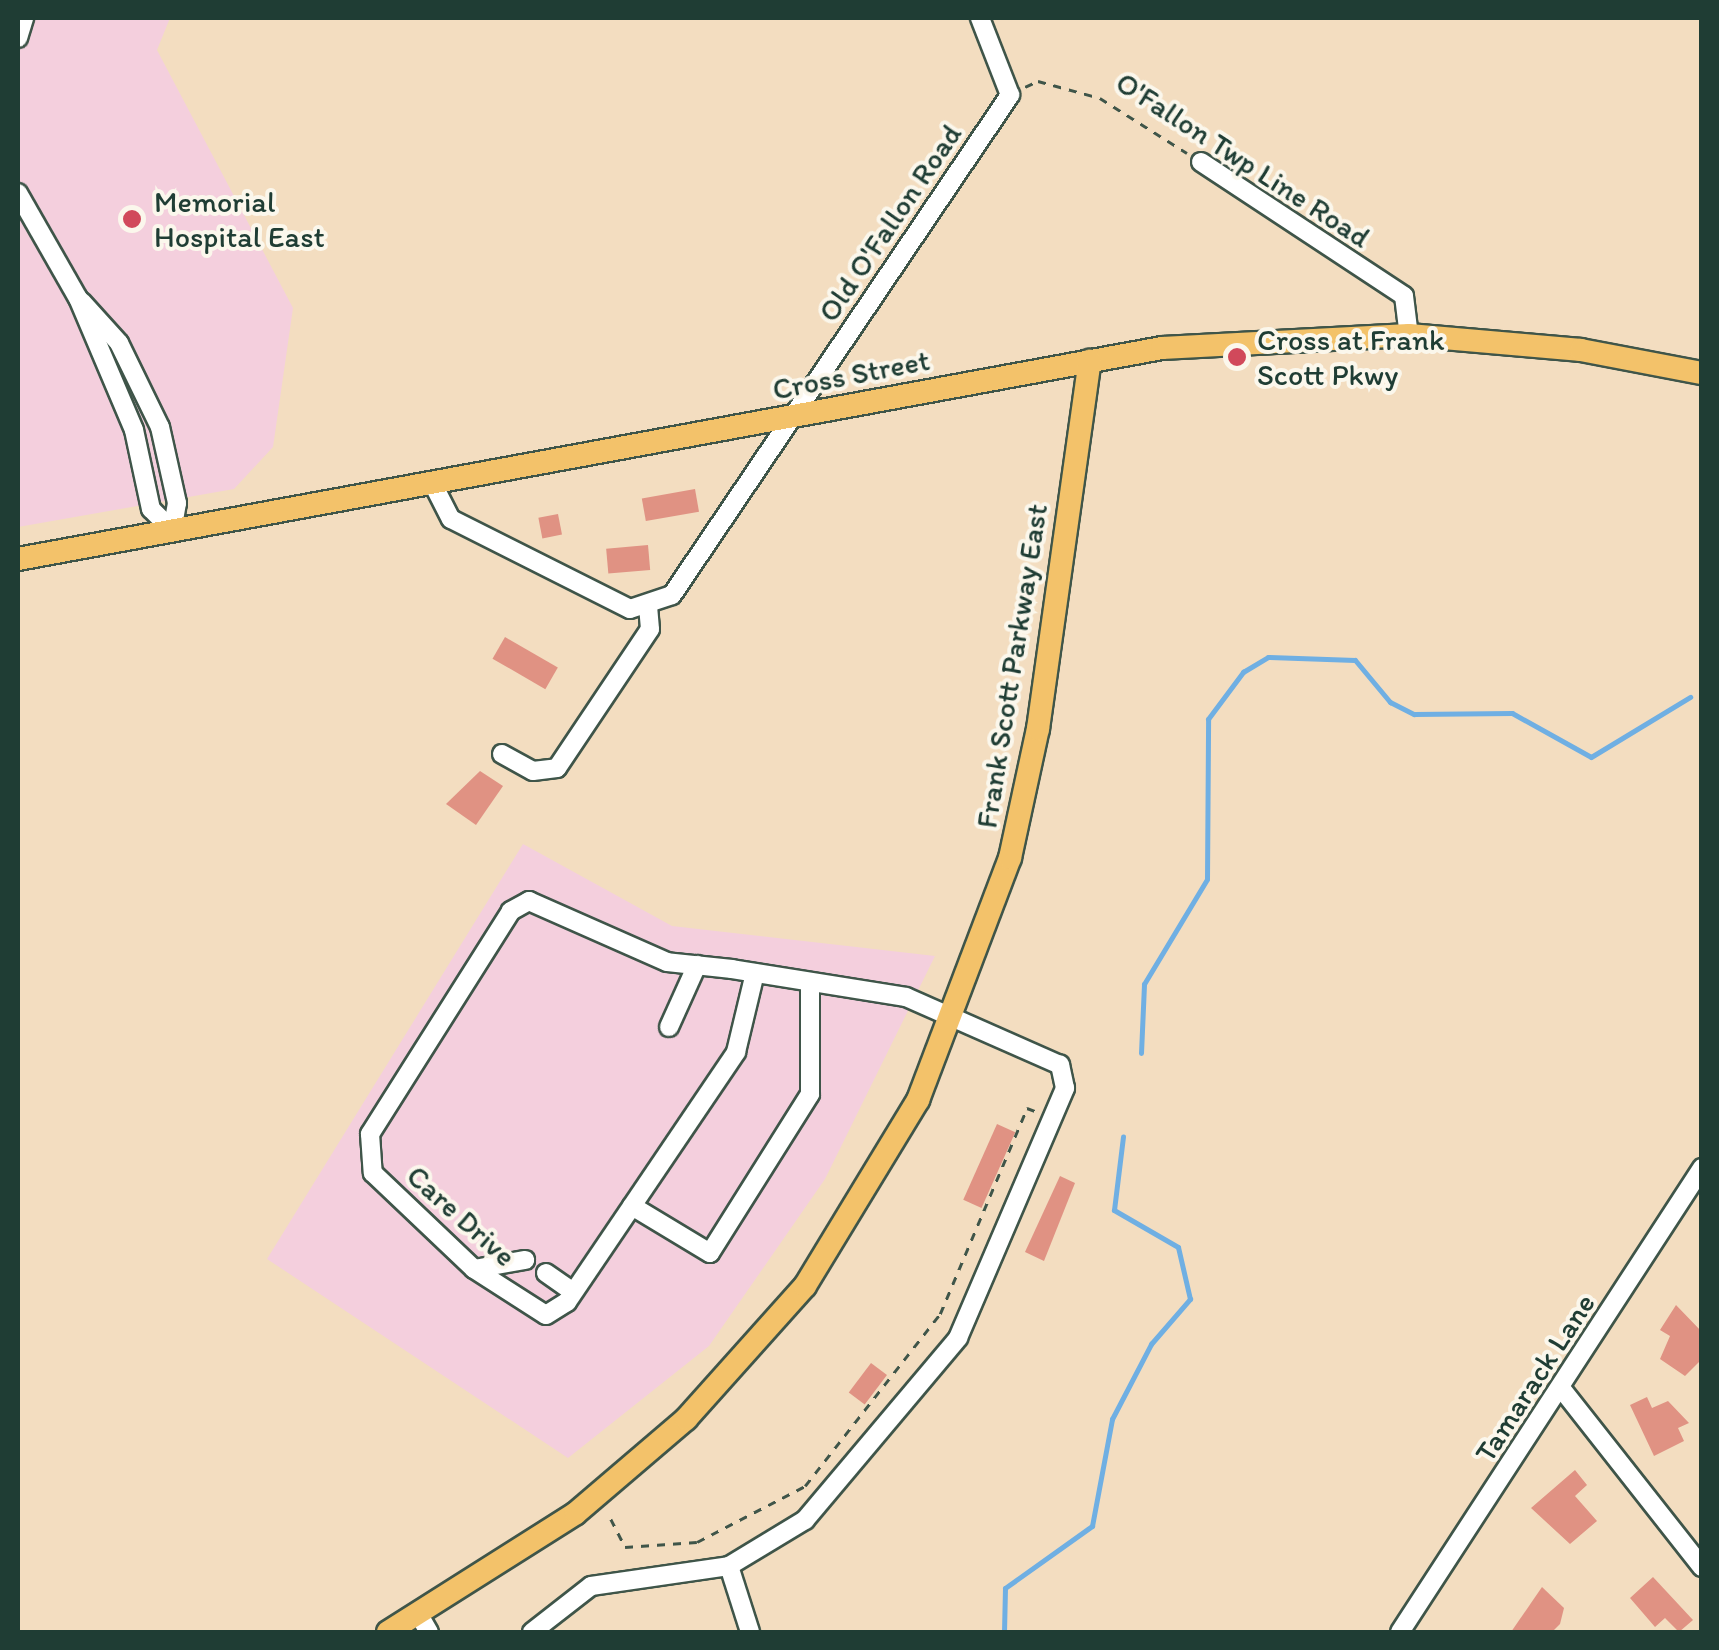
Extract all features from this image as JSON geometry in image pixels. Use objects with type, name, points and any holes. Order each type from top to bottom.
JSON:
[{"type":"main road","name":"Cross Street","points":[[18,559],[434,486],[1090,362],[1310,334],[1410,334],[1702,372]]},
{"type":"main road","name":"Frank Scott Parkway East","points":[[389,1632],[424,1624],[576,1513],[686,1418],[805,1286],[918,1100],[955,1016],[1010,858],[1038,729],[1090,362]]},
{"type":"street","points":[[18,38],[24,18]]},
{"type":"street","points":[[980,18],[1010,95]]},
{"type":"street","name":"Old O'Fallon Road","points":[[648,608],[672,595],[1010,95]]},
{"type":"street","name":"O'Fallon Twp Line Road","points":[[1201,162],[1396,289],[1410,310],[1410,334]]},
{"type":"street","points":[[18,195],[78,298],[134,430],[151,509],[172,530]]},
{"type":"street","points":[[78,298],[116,338],[160,427],[178,503],[172,530]]},
{"type":"street","points":[[434,486],[451,519],[630,609],[648,608],[650,628],[557,768],[533,771],[502,754]]},
{"type":"street","name":"Care Drive","points":[[573,1292],[546,1315],[474,1269],[372,1173],[370,1134],[511,911],[546,902],[614,944],[697,965],[906,997],[1060,1065],[1065,1088],[945,1357],[805,1520],[729,1566]]},
{"type":"street","points":[[669,1027],[697,965]]},
{"type":"street","points":[[546,1273],[573,1292],[736,1052],[755,973]]},
{"type":"street","points":[[632,1206],[710,1253],[810,1094],[810,982]]},
{"type":"street","name":"Tamarack Lane","points":[[1400,1632],[1702,1168]]},
{"type":"street","points":[[474,1269],[526,1260]]},
{"type":"street","points":[[1561,1388],[1702,1566]]},
{"type":"street","points":[[532,1632],[592,1586],[729,1566],[750,1632]]},
{"type":"path","name":"O'Fallon Twp Line Road","points":[[1010,95],[1038,81],[1100,98],[1201,162]]},
{"type":"path","points":[[611,1520],[624,1547],[697,1542],[734,1531],[804,1486],[940,1314],[1026,1108],[1037,1112],[1043,1098]]},
{"type":"shaded area","name":"Memorial Hospital East","points":[[18,18],[170,18],[157,50],[293,308],[273,447],[234,489],[18,527]]},
{"type":"shaded area","points":[[523,844],[672,926],[935,956],[825,1179],[709,1346],[568,1458],[267,1259]]},
{"type":"building","points":[[695,489],[699,512],[646,521],[642,498]]},
{"type":"building","points":[[558,514],[562,535],[542,538],[538,518]]},
{"type":"building","points":[[648,545],[650,570],[608,574],[606,549]]},
{"type":"building","points":[[505,637],[558,667],[545,689],[492,659]]},
{"type":"building","points":[[480,771],[503,786],[476,825],[446,804]]},
{"type":"building","points":[[997,1124],[1015,1132],[982,1208],[963,1200]]},
{"type":"building","points":[[1060,1176],[1075,1183],[1044,1261],[1025,1252]]},
{"type":"building","points":[[1676,1305],[1702,1332],[1702,1359],[1685,1376],[1660,1359],[1670,1336],[1660,1330]]},
{"type":"building","points":[[871,1363],[887,1375],[865,1405],[849,1393]]},
{"type":"building","points":[[1647,1397],[1652,1408],[1668,1401],[1689,1423],[1678,1428],[1684,1441],[1654,1456],[1630,1405]]},
{"type":"building","points":[[1575,1470],[1587,1485],[1575,1496],[1597,1521],[1570,1544],[1531,1508]]},
{"type":"building","points":[[1653,1577],[1693,1620],[1679,1632],[1665,1618],[1655,1627],[1630,1598]]},
{"type":"building","points":[[1542,1587],[1564,1608],[1560,1624],[1552,1632],[1511,1632]]},
{"type":"waterway","points":[[1141,1053],[1144,984],[1207,879],[1208,719],[1243,672],[1268,657],[1355,660],[1390,702],[1414,714],[1512,713],[1591,757],[1690,697]]},
{"type":"waterway","points":[[1004,1632],[1005,1588],[1092,1526],[1112,1419],[1151,1344],[1190,1299],[1178,1247],[1114,1210],[1123,1137]]},
{"type":"place","name":"Memorial Hospital East","points":[[132,219]]},
{"type":"place","name":"Cross at Frank Scott Pkwy","points":[[1237,357]]}]
